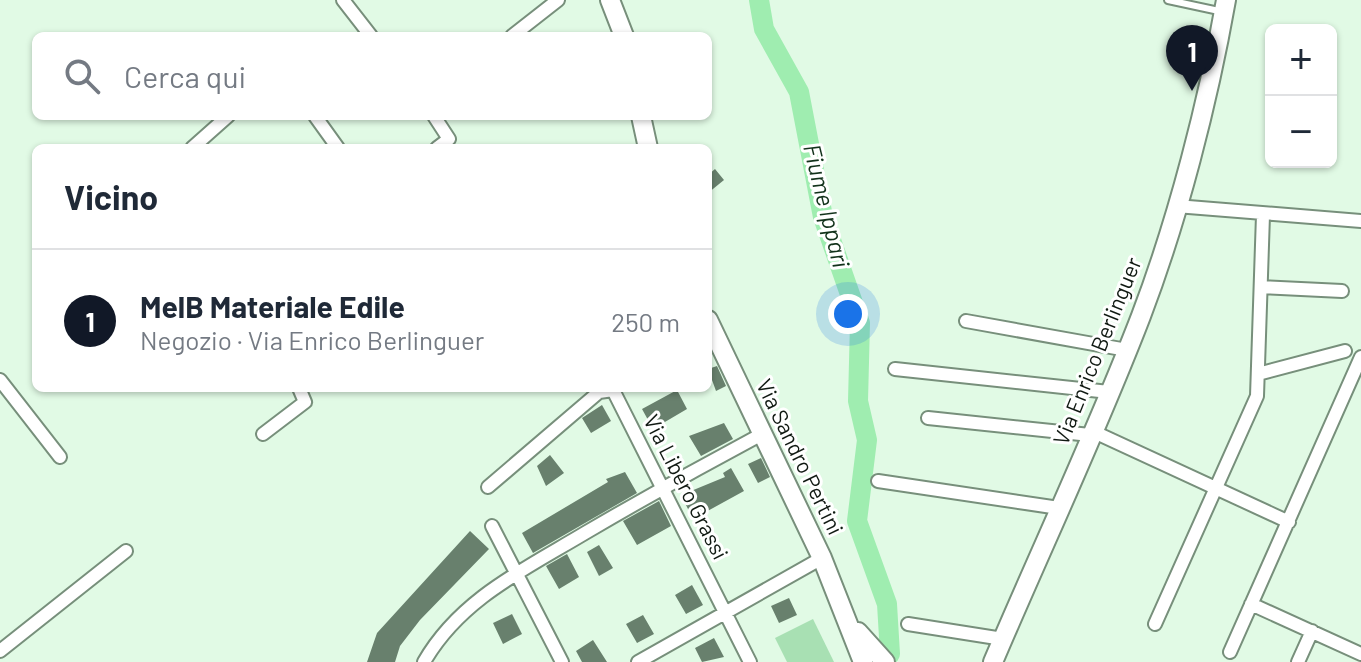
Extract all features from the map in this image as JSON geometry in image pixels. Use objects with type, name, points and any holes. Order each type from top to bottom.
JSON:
[{"type":"street","points":[[343,0],[368,32]]},
{"type":"street","points":[[517,32],[558,0]]},
{"type":"street","points":[[610,0],[622,32]]},
{"type":"street","name":"Via Enrico Berlinguer","points":[[993,662],[1127,350],[1176,206],[1217,52],[1225,6]]},
{"type":"street","points":[[196,144],[224,120]]},
{"type":"street","points":[[318,120],[335,144]]},
{"type":"street","points":[[437,120],[449,139],[442,144]]},
{"type":"street","points":[[642,120],[647,144]]},
{"type":"street","points":[[1176,206],[1361,221]]},
{"type":"street","points":[[1155,624],[1257,396],[1263,215]]},
{"type":"street","points":[[1261,287],[1342,291]]},
{"type":"street","points":[[966,321],[1127,350]]},
{"type":"street","name":"Via Sandro Pertini","points":[[712,328],[848,617]]},
{"type":"street","points":[[1258,374],[1345,351]]},
{"type":"street","points":[[1230,652],[1361,357]]},
{"type":"street","points":[[895,369],[1109,392]]},
{"type":"street","points":[[0,380],[60,457]]},
{"type":"street","points":[[263,434],[305,402],[301,392]]},
{"type":"street","name":"Via Libero Grassi","points":[[488,487],[601,392]]},
{"type":"street","name":"Via Libero Grassi","points":[[614,392],[750,662]]},
{"type":"street","points":[[928,418],[1091,433],[1289,522]]},
{"type":"street","points":[[424,662],[457,619],[489,590],[664,487],[762,434]]},
{"type":"street","points":[[878,481],[1059,508]]},
{"type":"street","points":[[492,526],[562,662]]},
{"type":"street","points":[[0,651],[126,551]]},
{"type":"street","points":[[638,662],[822,558]]},
{"type":"street","points":[[1251,604],[1361,654]]},
{"type":"street","points":[[848,617],[863,662]]},
{"type":"street","points":[[848,617],[885,662]]},
{"type":"street","points":[[908,624],[1003,639]]},
{"type":"street","points":[[1298,662],[1312,631]]},
{"type":"lane","points":[[1168,0],[1225,6]]},
{"type":"green space","points":[[813,619],[834,662],[787,662],[775,638]]},
{"type":"building","points":[[715,169],[724,180],[712,190],[712,172]]},
{"type":"building","points":[[717,366],[726,386],[716,391],[712,380],[712,368]]},
{"type":"building","points":[[678,392],[687,409],[653,429],[642,409]]},
{"type":"building","points":[[602,405],[611,421],[591,433],[582,418]]},
{"type":"building","points":[[724,423],[733,439],[701,456],[689,436]]},
{"type":"building","points":[[550,455],[564,473],[546,486],[537,466]]},
{"type":"building","points":[[761,458],[770,477],[758,483],[748,464]]},
{"type":"building","points":[[731,468],[744,491],[693,519],[684,501],[694,496],[691,491],[725,477],[723,473]]},
{"type":"building","points":[[625,472],[637,493],[533,553],[522,533],[608,482],[606,479]]},
{"type":"building","points":[[659,501],[671,526],[637,545],[623,521]]},
{"type":"building","points":[[470,531],[489,549],[420,620],[400,646],[395,662],[367,662],[377,633]]},
{"type":"building","points":[[599,545],[613,568],[599,576],[587,552]]},
{"type":"building","points":[[567,554],[579,577],[559,589],[546,566]]},
{"type":"building","points":[[692,585],[703,605],[686,614],[675,595]]},
{"type":"building","points":[[789,598],[797,615],[779,623],[771,606]]},
{"type":"building","points":[[512,614],[522,634],[503,644],[493,623]]},
{"type":"building","points":[[643,615],[654,634],[637,643],[626,624]]},
{"type":"building","points":[[714,638],[724,657],[702,662],[695,648]]},
{"type":"building","points":[[593,640],[607,662],[582,662],[576,651]]},
{"type":"waterway","name":"Fiume Ippari","points":[[759,0],[764,29],[799,92],[823,217],[860,323],[858,401],[867,440],[857,521],[887,604],[890,654]]},
{"type":"place","name":"MelB Materiale Edile","points":[[1192,91]]}]
